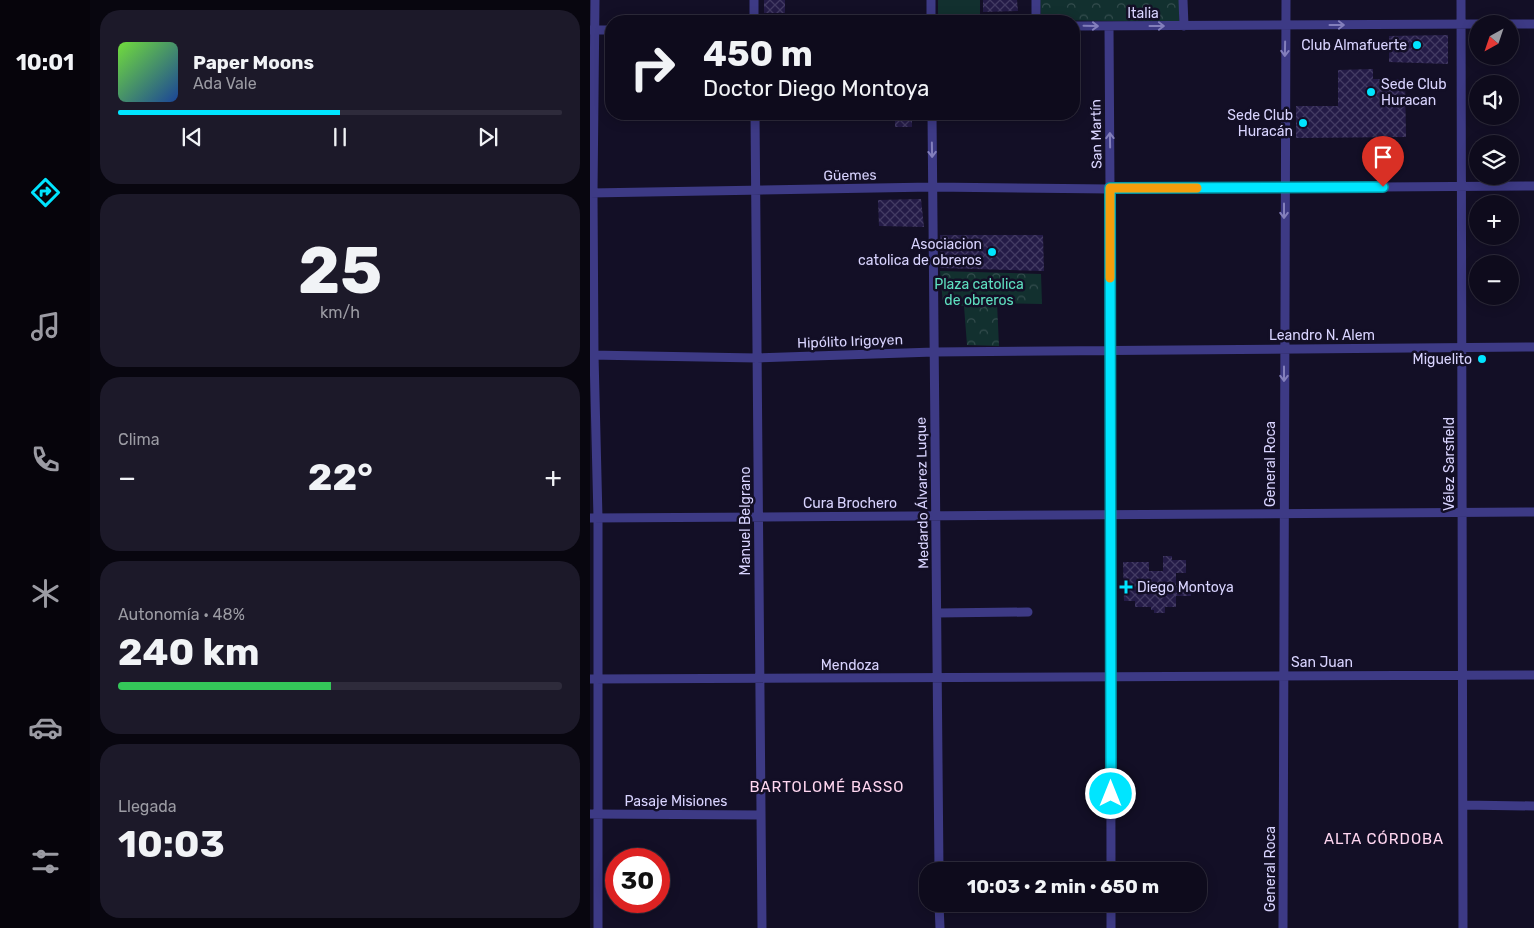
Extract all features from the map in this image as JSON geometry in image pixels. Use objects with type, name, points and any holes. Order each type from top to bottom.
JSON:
[{"type":"street","points":[[594,0],[592,30],[592,355],[594,814],[598,928]]},
{"type":"street","points":[[754,0],[754,15]]},
{"type":"street","points":[[931,0],[931,15]]},
{"type":"street","points":[[1036,0],[1036,15]]},
{"type":"street","points":[[1183,0],[1184,26]]},
{"type":"street","name":"General Roca","points":[[1283,928],[1286,0]]},
{"type":"street","name":"Vélez Sarsfield","points":[[1461,0],[1463,928]]},
{"type":"street","name":"Italia","points":[[1080,26],[1469,24]]},
{"type":"street","points":[[1519,24],[1534,24]]},
{"type":"street","name":"San Martín","points":[[1109,26],[1111,862]]},
{"type":"street","points":[[592,30],[605,30]]},
{"type":"street","name":"Manuel Belgrano","points":[[755,120],[762,928]]},
{"type":"street","name":"Medardo Álvarez Luque","points":[[932,120],[939,862]]},
{"type":"street","name":"Güemes","points":[[592,193],[932,187],[1534,186]]},
{"type":"street","name":"Leandro N. Alem","points":[[1110,350],[1534,347]]},
{"type":"street","name":"Hipólito Irigoyen","points":[[592,355],[757,358],[934,352],[1110,350]]},
{"type":"street","name":"Cura Brochero","points":[[594,518],[1534,512]]},
{"type":"street","points":[[936,613],[1028,612]]},
{"type":"street","name":"San Juan","points":[[1111,677],[1534,675]]},
{"type":"street","name":"Mendoza","points":[[594,680],[1111,677]]},
{"type":"street","points":[[1463,805],[1534,806]]},
{"type":"street","name":"Pasaje Misiones","points":[[594,814],[761,815]]},
{"type":"street","points":[[939,912],[940,928]]},
{"type":"street","points":[[1111,912],[1111,928]]},
{"type":"green space","points":[[938,0],[980,0],[980,15],[938,15]]},
{"type":"green space","points":[[1040,0],[1179,0],[1179,22],[1080,21],[1080,15],[1041,15]]},
{"type":"green space","name":"Plaza catolica de obreros","points":[[940,271],[1041,274],[1042,304],[997,303],[999,346],[967,345],[964,306],[943,304]]},
{"type":"building","points":[[764,0],[785,0],[785,13],[764,13]]},
{"type":"building","points":[[983,0],[1017,0],[1018,11],[983,12]]},
{"type":"building","points":[[1448,35],[1448,64],[1389,62],[1389,36]]},
{"type":"building","name":"Sede Club Huracan","points":[[1373,69],[1373,79],[1405,79],[1406,137],[1296,138],[1296,106],[1338,106],[1338,70]]},
{"type":"building","points":[[895,120],[912,120],[912,127],[895,127]]},
{"type":"building","points":[[921,199],[924,227],[879,226],[878,200]]},
{"type":"building","name":"Asociacion catolica de obreros","points":[[940,235],[1043,235],[1044,271],[940,268]]},
{"type":"building","points":[[1163,556],[1172,556],[1172,560],[1186,560],[1186,573],[1176,573],[1176,586],[1191,586],[1191,596],[1176,596],[1176,607],[1165,607],[1165,613],[1154,613],[1151,607],[1135,607],[1135,601],[1124,601],[1123,562],[1149,562],[1149,571],[1163,571]]},
{"type":"slow traffic","points":[[1110,278],[1110,188],[1197,188]]},
{"type":"place","name":"Club Almafuerte","points":[[1417,45]]},
{"type":"place","name":"Sede Club Huracan","points":[[1371,92]]},
{"type":"place","name":"Sede Club Huracán","points":[[1303,123]]},
{"type":"place","name":"Asociacion catolica de obreros","points":[[992,252]]},
{"type":"place","name":"Miguelito","points":[[1482,359]]},
{"type":"place","name":"Diego Montoya","points":[[1126,587]]},
{"type":"district","name":"BARTOLOMÉ BASSO","points":[[827,787]]},
{"type":"district","name":"ALTA CÓRDOBA","points":[[1384,839]]},
{"type":"route","points":[[1111,794],[1110,188],[1383,187]]}]
